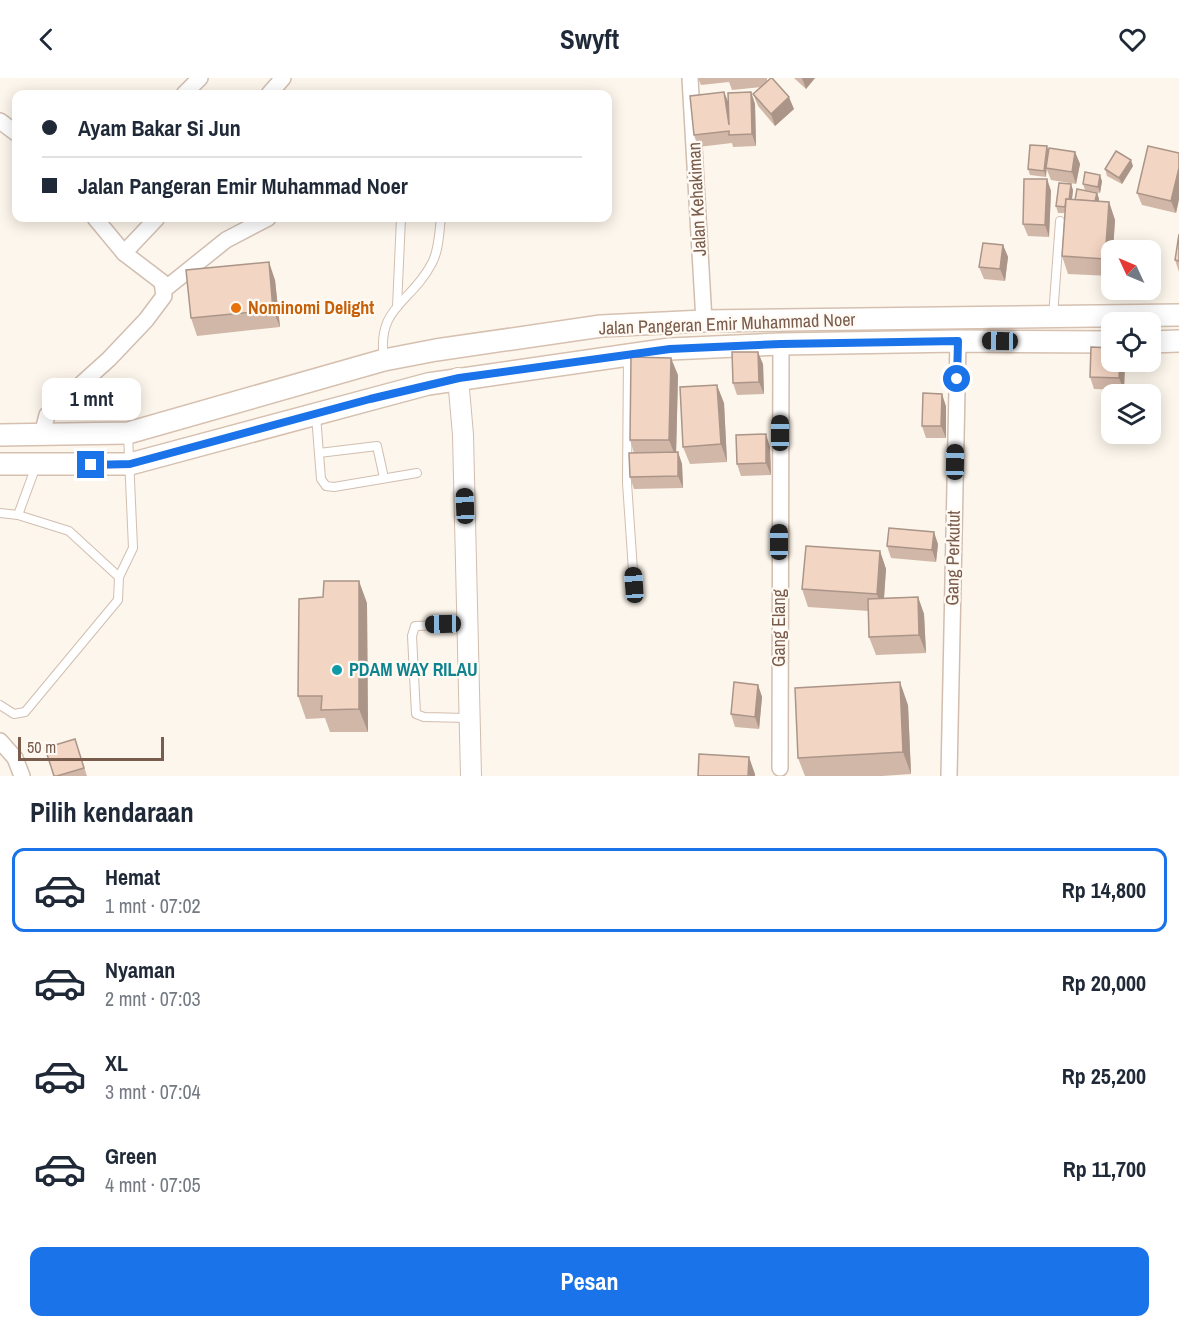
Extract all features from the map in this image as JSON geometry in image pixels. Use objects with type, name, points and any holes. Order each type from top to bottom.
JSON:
[{"type":"main road","name":"Jalan Pangeran Emir Muhammad Noer","points":[[0,435],[128,433],[384,360],[436,350],[601,326],[704,321],[926,320],[1179,315]]},
{"type":"main road","points":[[926,320],[926,341]]},
{"type":"main road","points":[[669,324],[670,349]]},
{"type":"main road","name":"Jalan Pangeran Emir Muhammad Noer","points":[[0,464],[130,464],[370,399],[459,378],[670,349],[926,341],[1101,342]]},
{"type":"main road","points":[[1161,342],[1179,341]]},
{"type":"main road","points":[[364,365],[370,399]]},
{"type":"street","points":[[272,90],[283,78]]},
{"type":"street","name":"Jalan Kehakiman","points":[[690,78],[704,321]]},
{"type":"street","points":[[98,222],[124,253],[154,274],[165,289]]},
{"type":"street","points":[[124,253],[154,222]]},
{"type":"street","points":[[42,435],[47,415],[109,359],[146,320],[164,296],[165,289],[226,240],[260,222]]},
{"type":"street","name":"Gang Perkutut","points":[[949,776],[958,341]]},
{"type":"street","name":"Gang Elang","points":[[780,768],[781,344]]},
{"type":"street","points":[[459,378],[463,435],[471,776]]},
{"type":"street","points":[[0,741],[15,758],[22,776]]},
{"type":"lane","points":[[1053,316],[1060,221]]},
{"type":"lane","points":[[397,306],[401,222]]},
{"type":"lane","points":[[384,360],[382,333],[397,306],[432,263],[440,222]]},
{"type":"lane","points":[[628,354],[627,483],[634,585]]},
{"type":"lane","points":[[316,415],[321,479],[326,486],[417,472]]},
{"type":"lane","points":[[0,705],[14,714],[25,712],[118,600],[119,577],[133,548],[128,433]]},
{"type":"lane","points":[[319,453],[377,446],[384,478]]},
{"type":"lane","points":[[18,515],[36,464]]},
{"type":"lane","points":[[0,513],[18,515],[69,531],[119,577]]},
{"type":"lane","points":[[468,624],[415,626],[412,636],[416,714],[424,717],[470,718]]},
{"type":"building","points":[[771,78],[789,97],[771,114],[753,94]]},
{"type":"building","points":[[724,92],[729,125],[728,93],[751,92],[752,134],[729,135],[729,131],[694,135],[690,96]]},
{"type":"building","points":[[1030,145],[1047,146],[1044,171],[1028,169]]},
{"type":"building","points":[[1148,146],[1179,153],[1179,168],[1171,201],[1137,193]]},
{"type":"building","points":[[1049,148],[1075,152],[1072,172],[1046,168]]},
{"type":"building","points":[[1116,151],[1131,160],[1119,178],[1105,169]]},
{"type":"building","points":[[1085,172],[1100,175],[1098,187],[1083,184]]},
{"type":"building","points":[[1024,179],[1047,179],[1045,225],[1023,224]]},
{"type":"building","points":[[1059,183],[1071,184],[1069,200],[1066,199],[1065,207],[1056,206]]},
{"type":"building","points":[[1077,189],[1097,193],[1095,201],[1075,200]]},
{"type":"building","points":[[1066,199],[1109,202],[1106,240],[1101,240],[1101,259],[1062,256]]},
{"type":"building","points":[[1179,234],[1179,261],[1175,260]]},
{"type":"building","points":[[983,243],[1003,245],[1000,269],[979,267]]},
{"type":"building","points":[[269,262],[273,310],[191,318],[186,270]]},
{"type":"building","points":[[1091,347],[1101,347],[1101,372],[1119,372],[1119,378],[1090,377]]},
{"type":"building","points":[[732,352],[758,352],[759,382],[733,383]]},
{"type":"building","points":[[631,357],[671,358],[669,440],[630,440]]},
{"type":"building","points":[[717,385],[721,444],[683,447],[680,387]]},
{"type":"building","points":[[923,393],[942,394],[941,426],[922,426]]},
{"type":"building","points":[[766,434],[766,463],[737,464],[736,435]]},
{"type":"building","points":[[678,452],[678,476],[630,477],[629,453]]},
{"type":"building","points":[[889,528],[934,532],[932,550],[887,546]]},
{"type":"building","points":[[806,546],[880,551],[877,594],[802,589]]},
{"type":"building","name":"PDAM WAY RILAU","points":[[324,581],[359,581],[359,709],[321,710],[322,696],[298,696],[299,599],[323,597]]},
{"type":"building","points":[[918,597],[919,635],[869,637],[868,599]]},
{"type":"building","points":[[734,682],[758,685],[755,717],[731,714]]},
{"type":"building","points":[[900,682],[903,752],[798,758],[795,688]]},
{"type":"building","points":[[75,739],[84,768],[54,776],[45,748]]},
{"type":"building","points":[[699,754],[749,757],[748,776],[698,776]]},
{"type":"place","name":"Nominomi Delight","points":[[236,308]]},
{"type":"place","name":"PDAM WAY RILAU","points":[[337,670]]},
{"type":"route","points":[[91,465],[130,464],[428,384],[560,363],[670,349],[781,344],[958,341],[957,379]]}]
